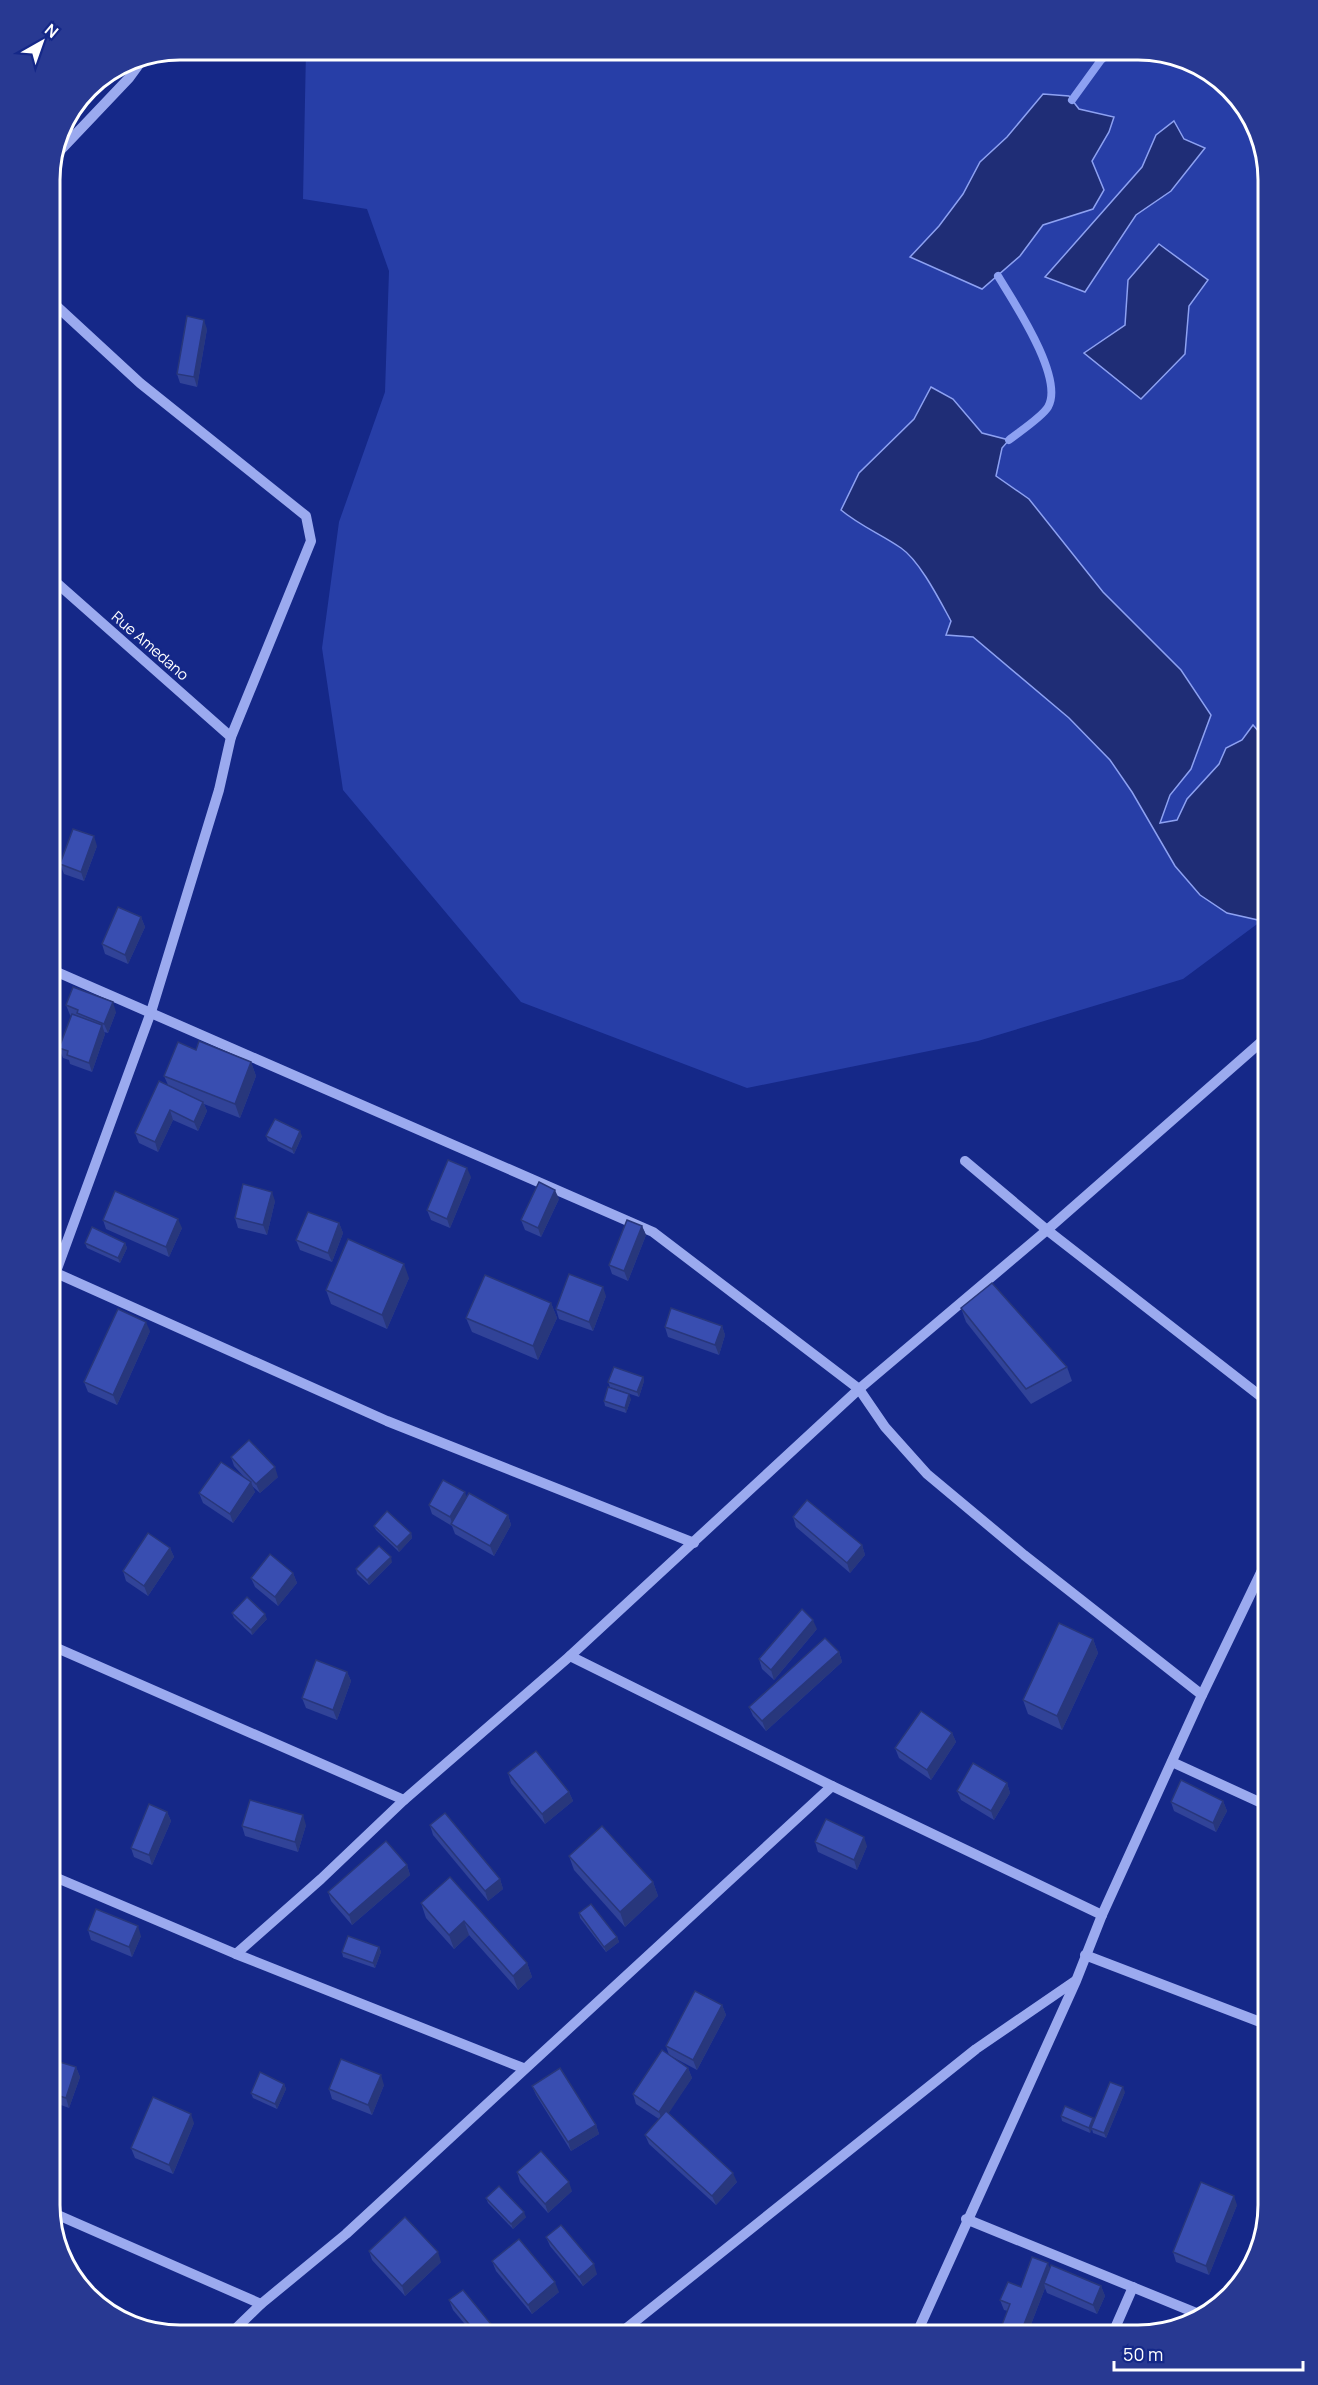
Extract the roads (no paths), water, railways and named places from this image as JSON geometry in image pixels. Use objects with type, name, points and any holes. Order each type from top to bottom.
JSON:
[{"type":"street","points":[[65,145],[136,68]]},
{"type":"street","points":[[60,309],[140,383],[306,516],[311,541],[231,737],[219,790],[151,1012],[60,1262]]},
{"type":"street","name":"Rue Amedano","points":[[60,586],[231,737]]},
{"type":"street","points":[[60,973],[653,1232],[859,1389],[885,1427],[927,1474],[1024,1555],[1202,1695]]},
{"type":"street","points":[[236,1954],[321,1879],[404,1800],[570,1656],[859,1389],[1047,1230],[1258,1046]]},
{"type":"street","points":[[965,1161],[1047,1230],[1258,1393]]},
{"type":"street","points":[[60,1275],[387,1421],[694,1543]]},
{"type":"street","points":[[920,2325],[1076,1981],[1102,1914],[1202,1695],[1258,1580]]},
{"type":"street","points":[[60,1649],[404,1800]]},
{"type":"street","points":[[570,1656],[832,1786],[1102,1914]]},
{"type":"street","points":[[1172,1762],[1258,1801]]},
{"type":"street","points":[[239,2325],[261,2304],[346,2234],[523,2068],[832,1786]]},
{"type":"street","points":[[60,1879],[236,1954],[523,2068]]},
{"type":"street","points":[[1085,1955],[1258,2021]]},
{"type":"street","points":[[631,2325],[967,2056],[1076,1981]]},
{"type":"street","points":[[61,2216],[261,2304]]},
{"type":"street","points":[[966,2219],[1193,2312]]},
{"type":"street","points":[[1116,2325],[1132,2287]]},
{"type":"waterway","points":[[1072,100],[1101,60]]},
{"type":"waterway","points":[[998,276],[1025,321],[1044,359],[1051,394],[1045,411],[1009,440]]}]
